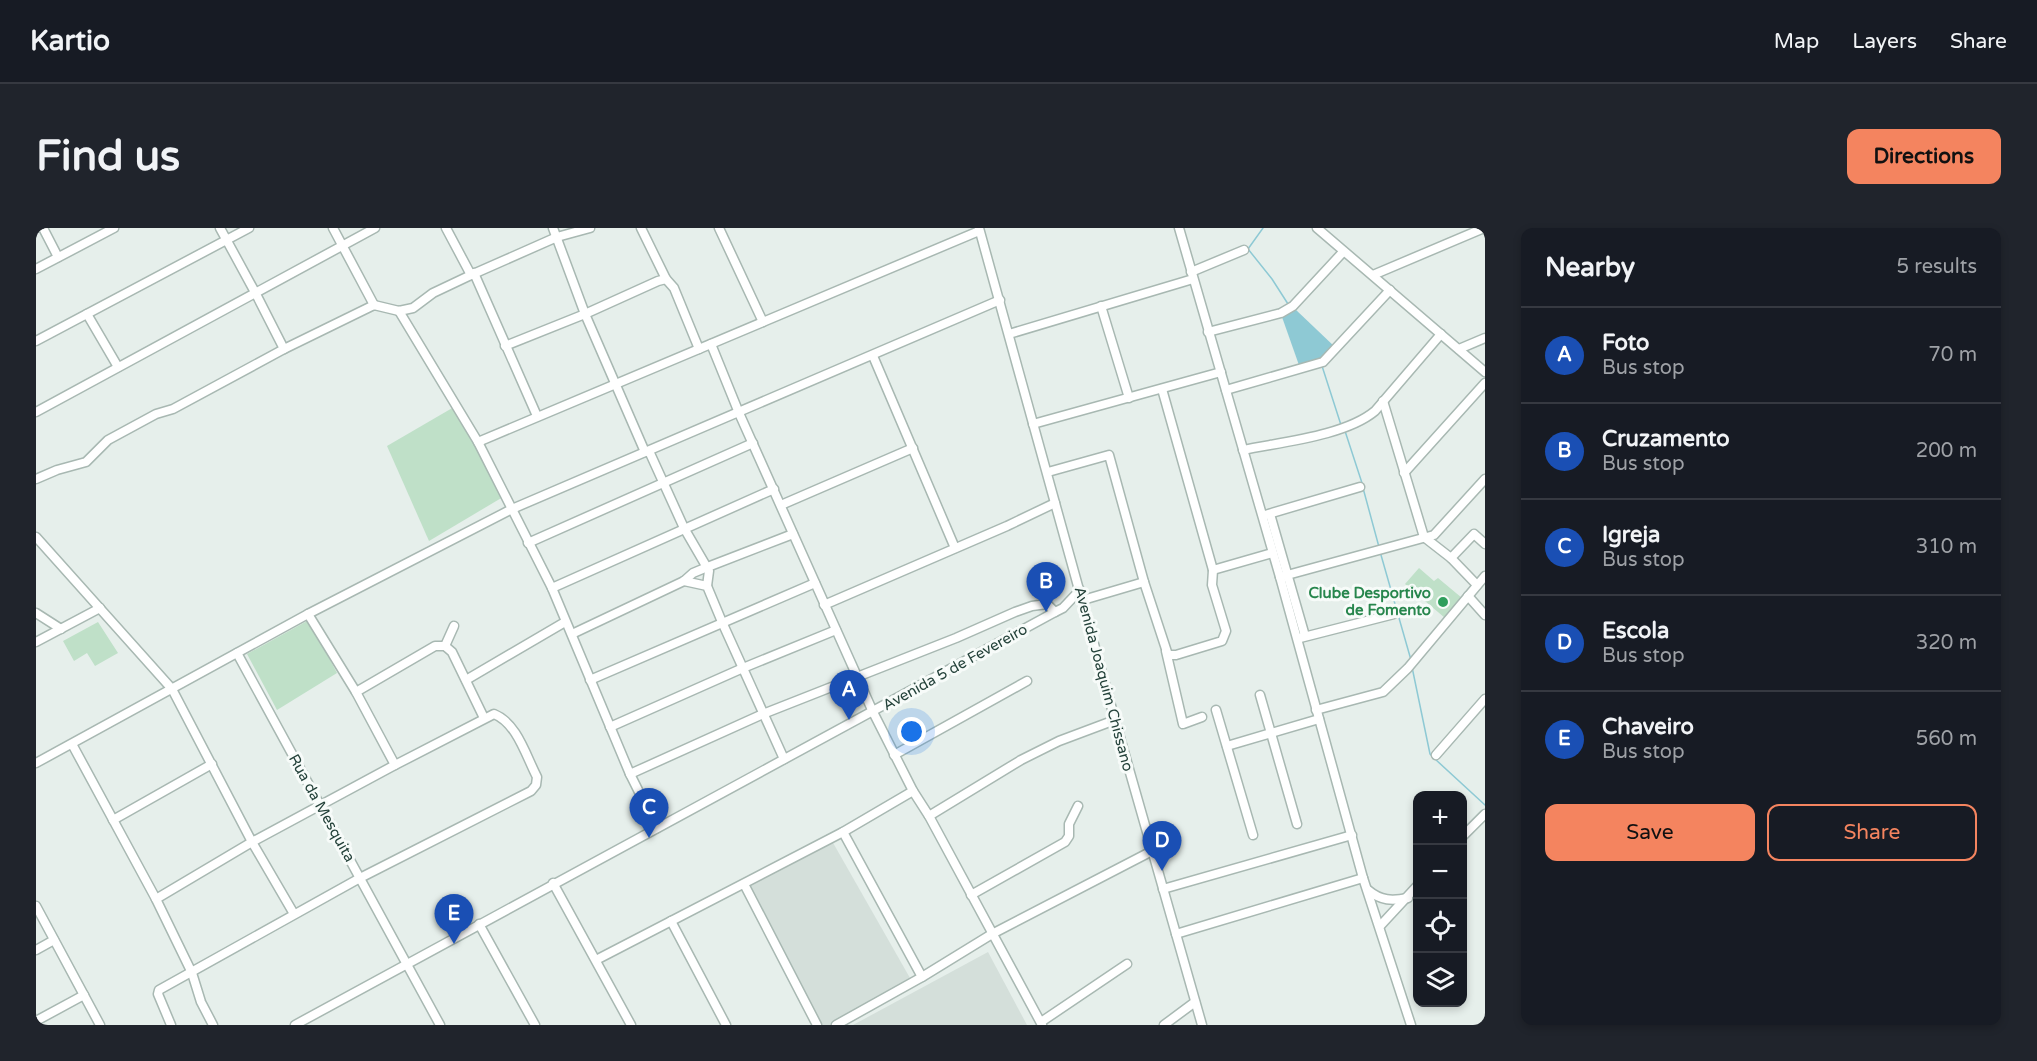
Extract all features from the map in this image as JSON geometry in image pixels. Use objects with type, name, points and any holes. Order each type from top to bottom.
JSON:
[{"type":"street","points":[[43,228],[58,257]]},
{"type":"street","points":[[36,269],[114,228]]},
{"type":"street","points":[[220,228],[284,349]]},
{"type":"street","points":[[36,341],[249,228]]},
{"type":"street","points":[[333,228],[374,305]]},
{"type":"street","points":[[36,412],[375,228]]},
{"type":"street","points":[[446,228],[472,274],[537,416]]},
{"type":"street","points":[[552,228],[585,314],[615,382],[684,528],[710,576],[707,586],[784,759]]},
{"type":"street","points":[[36,479],[86,462],[108,440],[374,305],[399,311],[413,309],[433,293],[472,274],[557,237],[590,228]]},
{"type":"street","points":[[640,228],[666,279],[674,288],[699,349]]},
{"type":"street","points":[[719,228],[762,322]]},
{"type":"street","points":[[1179,228],[1243,450],[1284,576],[1319,719],[1367,890],[1411,1025]]},
{"type":"street","points":[[1317,228],[1485,372]]},
{"type":"street","points":[[1373,275],[1484,228]]},
{"type":"street","points":[[478,442],[979,229]]},
{"type":"street","name":"Avenida Joaquim Chissano","points":[[979,229],[1202,1025]]},
{"type":"street","points":[[1009,334],[1192,276],[1244,250]]},
{"type":"street","points":[[1208,332],[1281,313],[1293,306],[1343,252]]},
{"type":"street","points":[[505,346],[666,279]]},
{"type":"street","points":[[1226,390],[1320,363],[1390,290]]},
{"type":"street","points":[[36,763],[308,614],[512,509],[1000,300]]},
{"type":"street","points":[[1101,306],[1129,398]]},
{"type":"street","points":[[399,311],[478,442],[552,588],[630,774],[657,828]]},
{"type":"street","points":[[87,314],[118,367]]},
{"type":"street","points":[[1243,450],[1344,428],[1367,417],[1441,334]]},
{"type":"street","points":[[1459,349],[1485,339]]},
{"type":"street","points":[[711,344],[739,413],[873,712],[913,791],[929,816],[1042,1023],[1127,964]]},
{"type":"street","points":[[873,356],[955,548]]},
{"type":"street","points":[[1034,424],[1221,372]]},
{"type":"street","points":[[1404,473],[1485,383]]},
{"type":"street","points":[[1162,389],[1213,570],[1212,585],[1230,642],[1168,662]]},
{"type":"street","points":[[1383,401],[1424,537],[1451,558],[1477,585]]},
{"type":"street","points":[[528,543],[753,443]]},
{"type":"street","points":[[781,505],[913,448]]},
{"type":"street","points":[[1048,472],[1109,455],[1144,582],[1168,655],[1176,656],[1222,641],[1226,631]]},
{"type":"street","points":[[1284,576],[1434,535],[1485,479]]},
{"type":"street","points":[[1265,515],[1360,487]]},
{"type":"street","points":[[552,588],[774,489]]},
{"type":"street","points":[[825,605],[1055,503]]},
{"type":"street","points":[[1265,515],[1272,553],[1284,576]]},
{"type":"street","points":[[572,634],[684,581],[693,573],[793,534]]},
{"type":"street","points":[[1451,558],[1474,534],[1485,544]]},
{"type":"street","points":[[36,537],[172,689],[252,842],[294,914]]},
{"type":"street","points":[[1213,570],[1272,553]]},
{"type":"street","points":[[1317,710],[1383,692],[1408,668],[1485,576]]},
{"type":"street","points":[[684,581],[707,586]]},
{"type":"street","points":[[1056,611],[1084,605],[1144,582]]},
{"type":"street","points":[[590,680],[814,583]]},
{"type":"street","points":[[1056,611],[1080,590]]},
{"type":"street","points":[[1468,596],[1485,615]]},
{"type":"street","points":[[630,774],[763,714],[1032,606],[1047,604],[1056,611]]},
{"type":"street","points":[[36,642],[100,608]]},
{"type":"street","name":"Avenida 5 de Fevereiro","points":[[295,1025],[1056,611]]},
{"type":"street","points":[[36,613],[61,629]]},
{"type":"street","points":[[308,614],[356,692],[395,765]]},
{"type":"street","points":[[1301,638],[1394,614]]},
{"type":"street","points":[[466,680],[565,622]]},
{"type":"street","points":[[445,646],[454,627]]},
{"type":"street","points":[[610,727],[836,630]]},
{"type":"street","points":[[356,692],[435,646],[445,646],[452,652],[484,718]]},
{"type":"street","points":[[1165,648],[1183,724],[1202,717]]},
{"type":"street","name":"Rua da Mesquita","points":[[237,653],[440,1025]]},
{"type":"street","points":[[894,754],[1027,681]]},
{"type":"street","points":[[1260,695],[1297,824]]},
{"type":"street","points":[[1436,755],[1485,699]]},
{"type":"street","points":[[1216,710],[1253,835]]},
{"type":"street","points":[[156,899],[252,842],[494,714],[510,724],[537,777],[537,784],[531,791],[360,878],[158,992],[171,1025]]},
{"type":"street","points":[[1227,746],[1319,719]]},
{"type":"street","points":[[929,816],[1021,760],[1059,741],[1115,720]]},
{"type":"street","points":[[72,744],[156,899],[192,973],[201,1002],[213,1025]]},
{"type":"street","points":[[113,820],[212,764]]},
{"type":"street","points":[[596,960],[843,832],[913,791]]},
{"type":"street","points":[[971,895],[1065,842],[1069,836],[1069,824],[1078,806]]},
{"type":"street","points":[[1467,832],[1485,814]]},
{"type":"street","points":[[843,832],[922,977]]},
{"type":"street","points":[[1163,889],[1352,836]]},
{"type":"street","points":[[836,1025],[922,977],[992,934],[1152,851]]},
{"type":"street","points":[[1176,934],[1364,878]]},
{"type":"street","points":[[554,884],[631,1025]]},
{"type":"street","points":[[744,884],[817,1025]]},
{"type":"street","points":[[1367,890],[1376,897],[1386,900],[1408,898]]},
{"type":"street","points":[[1380,926],[1413,892]]},
{"type":"street","points":[[36,906],[100,1025]]},
{"type":"street","points":[[671,921],[726,1025]]},
{"type":"street","points":[[479,924],[535,1025]]},
{"type":"street","points":[[36,950],[54,940]]},
{"type":"street","points":[[36,1021],[84,995]]},
{"type":"street","points":[[1164,1025],[1195,1002]]},
{"type":"shaded area","points":[[832,841],[910,978],[830,1025],[822,1025],[749,883]]},
{"type":"shaded area","points":[[988,952],[1027,1025],[853,1025]]},
{"type":"green space","points":[[454,407],[503,497],[429,541],[387,446]]},
{"type":"green space","name":"Clube Desportivo de Fomento","points":[[1419,568],[1434,581],[1438,578],[1462,598],[1445,618],[1405,584]]},
{"type":"green space","points":[[309,620],[337,673],[277,710],[247,654]]},
{"type":"green space","points":[[98,622],[118,653],[95,666],[87,653],[74,661],[63,641]]},
{"type":"water","points":[[1295,309],[1336,348],[1323,361],[1300,368],[1282,317]]},
{"type":"waterway","points":[[1263,228],[1248,249],[1288,304]]},
{"type":"waterway","points":[[1322,366],[1341,425]]},
{"type":"waterway","points":[[1345,431],[1362,483]]},
{"type":"waterway","points":[[1363,488],[1379,547]]},
{"type":"waterway","points":[[1381,555],[1411,660]]},
{"type":"waterway","points":[[1412,667],[1432,756]]},
{"type":"waterway","points":[[1435,759],[1485,805]]},
{"type":"place","name":"Clube Desportivo de Fomento","points":[[1443,602]]},
{"type":"place","name":"Cruzamento","points":[[1046,612]]},
{"type":"place","name":"Foto","points":[[849,720]]},
{"type":"place","name":"Igreja","points":[[649,838]]},
{"type":"place","name":"Escola","points":[[1162,871]]},
{"type":"place","name":"Chaveiro","points":[[454,944]]}]
